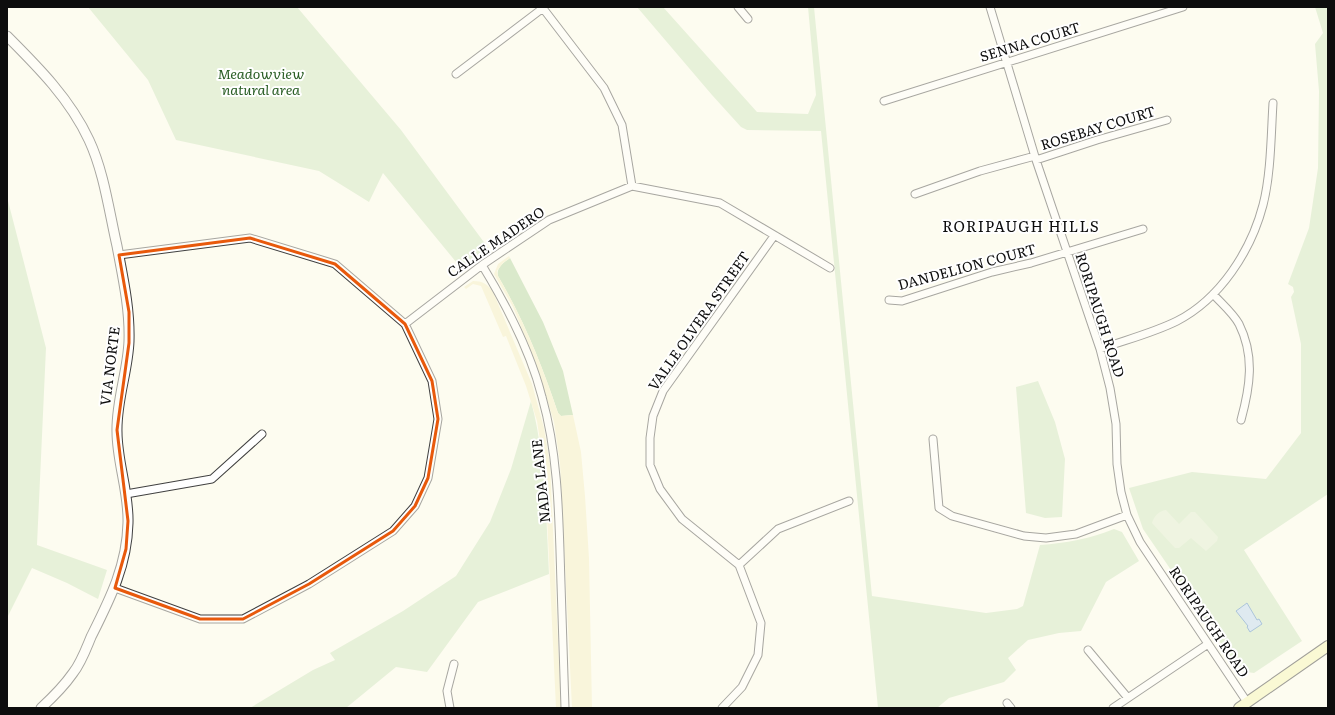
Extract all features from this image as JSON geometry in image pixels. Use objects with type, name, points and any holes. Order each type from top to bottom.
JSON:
[{"type":"main road","points":[[1238,708],[1328,646]]},
{"type":"street","points":[[456,74],[543,7],[604,88],[622,125],[632,186],[720,203],[830,268]]},
{"type":"street","points":[[738,7],[748,19]]},
{"type":"street","name":"RORIPAUGH ROAD","points":[[990,7],[1035,158],[1100,349],[1110,388],[1116,424],[1117,464],[1121,492],[1127,515],[1140,542],[1248,702]]},
{"type":"street","name":"SENNA COURT","points":[[884,100],[1183,7]]},
{"type":"street","name":"VIA NORTE","points":[[7,36],[58,90],[78,120],[89,141],[108,203],[129,312],[129,343],[116,430],[119,462],[126,494],[128,521],[126,548],[115,588],[74,672],[54,696],[41,708]]},
{"type":"street","points":[[1100,349],[1176,321],[1195,310],[1213,294],[1227,277],[1245,251],[1256,228],[1264,204],[1271,146],[1273,103]]},
{"type":"street","name":"ROSEBAY COURT","points":[[915,194],[980,171],[1035,158],[1167,120]]},
{"type":"street","name":"CALLE MADERO","points":[[404,324],[482,265],[549,220],[632,186]]},
{"type":"street","name":"DANDELION COURT","points":[[889,300],[902,301],[992,272],[1067,253],[1143,229]]},
{"type":"street","name":"VALLE OLVERA STREET","points":[[722,708],[742,687],[759,649],[761,623],[739,566],[682,519],[660,489],[650,465],[650,438],[653,416],[663,391],[774,236]]},
{"type":"street","points":[[115,588],[200,619],[243,618],[309,584],[393,531],[415,506],[428,478],[438,419],[432,381],[404,324],[335,264],[250,238],[119,256]]},
{"type":"street","name":"NADA LANE","points":[[482,265],[504,301],[529,360],[542,397],[550,437],[556,472],[560,533],[565,708]]},
{"type":"street","points":[[1213,294],[1238,323],[1246,345],[1250,365],[1249,388],[1241,420]]},
{"type":"street","points":[[126,494],[212,479],[262,434]]},
{"type":"street","points":[[933,439],[939,508],[952,516],[1024,536],[1046,538],[1076,534],[1127,515]]},
{"type":"street","points":[[739,566],[778,529],[849,501]]},
{"type":"street","points":[[1113,708],[1208,644]]},
{"type":"street","points":[[1088,650],[1128,698]]},
{"type":"street","points":[[450,708],[447,691],[454,664]]},
{"type":"highlighted area","points":[[250,238],[335,264],[405,324],[432,381],[438,419],[428,478],[415,506],[393,531],[309,584],[243,619],[200,619],[115,588],[126,549],[128,521],[117,430],[129,343],[129,312],[119,255]]},
{"type":"green space","name":"Meadowview natural area","points":[[88,7],[297,7],[401,130],[489,249],[461,268],[383,173],[369,202],[319,171],[176,140],[148,80]]},
{"type":"green space","points":[[637,7],[663,7],[757,112],[808,114],[816,95],[808,7],[814,7],[872,596],[986,613],[1017,609],[1023,606],[1040,545],[1077,540],[1114,529],[1122,532],[1139,561],[1106,582],[1081,631],[1059,633],[1028,640],[1008,658],[1016,670],[1004,682],[949,698],[937,708],[878,708],[821,131],[747,130],[741,127]]},
{"type":"green space","points":[[1315,7],[1328,7],[1328,494],[1244,550],[1302,641],[1254,673],[1240,671],[1143,529],[1129,488],[1192,472],[1266,479],[1301,433],[1301,344],[1291,297],[1294,292],[1293,287],[1288,284],[1309,228],[1318,168],[1319,91],[1315,44],[1323,33]]},
{"type":"green space","points":[[7,197],[46,348],[37,545],[107,570],[98,599],[67,583],[32,568],[7,618]]},
{"type":"green space","points":[[510,258],[543,322],[563,371],[573,415],[561,416],[558,413],[532,343],[498,276],[499,268]]},
{"type":"green space","points":[[1038,381],[1055,422],[1065,459],[1062,517],[1045,518],[1026,513],[1016,387]]},
{"type":"green space","points":[[531,401],[540,444],[546,509],[549,574],[478,602],[427,672],[396,667],[346,708],[250,708],[313,670],[335,660],[330,653],[403,611],[456,576],[490,522],[511,469]]},
{"type":"green space","points":[[1166,510],[1179,524],[1191,512],[1195,512],[1218,537],[1217,541],[1206,551],[1191,538],[1179,548],[1175,548],[1152,523],[1157,514]]},
{"type":"sand","points":[[509,256],[510,258],[503,263],[497,271],[498,276],[532,343],[558,413],[561,416],[573,415],[581,452],[589,558],[592,708],[572,708],[560,463],[554,422],[535,361],[513,307],[494,274],[498,264]]},
{"type":"sand","points":[[473,281],[484,284],[493,292],[532,384],[544,428],[550,464],[561,708],[556,708],[545,475],[537,421],[526,386],[506,336],[503,337],[481,286],[473,284],[466,289],[464,287]]},
{"type":"water","points":[[1247,603],[1257,620],[1259,619],[1262,624],[1250,632],[1247,627],[1248,626],[1236,611]]},
{"type":"district","name":"RORIPAUGH HILLS","points":[[1021,227]]}]
